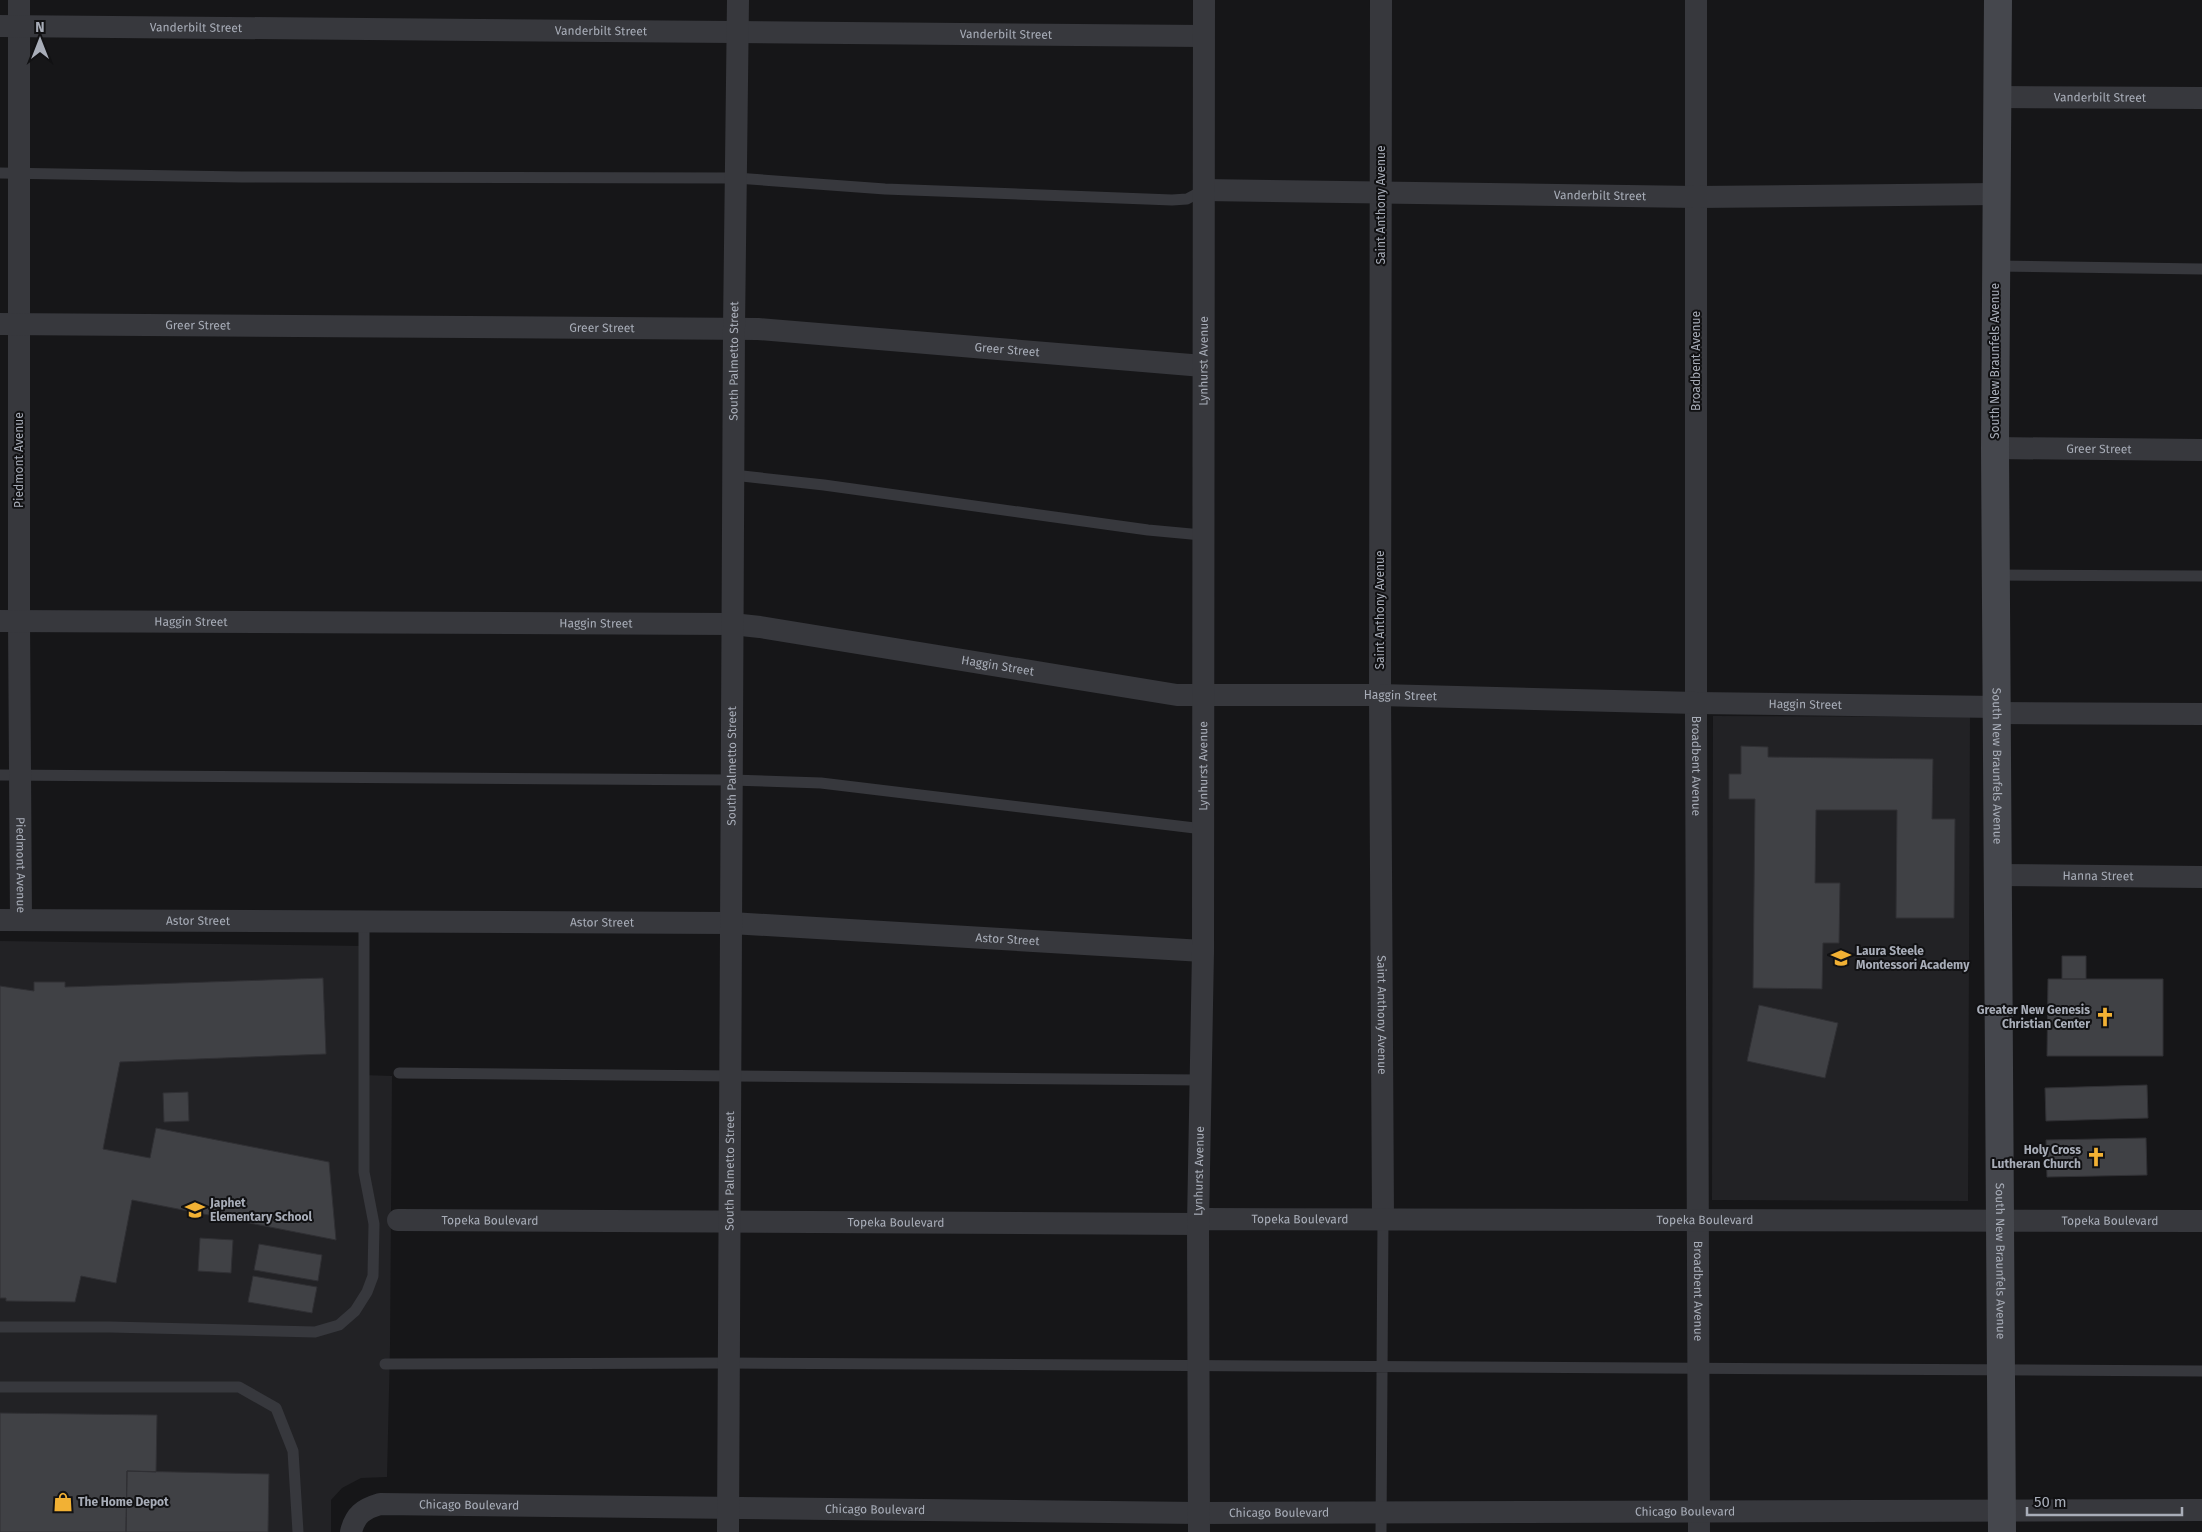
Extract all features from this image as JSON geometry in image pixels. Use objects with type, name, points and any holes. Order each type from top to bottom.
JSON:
[{"type":"main road","name":"South New Braunfels Avenue","points":[[1998,0],[1995,448],[1996,875],[2002,1521]]},
{"type":"street","name":"Piedmont Avenue","points":[[11,920],[9,621],[10,27],[19,0]]},
{"type":"street","name":"South Palmetto Street","points":[[728,1532],[728,1222],[738,0]]},
{"type":"street","name":"Lynhurst Avenue","points":[[1199,1523],[1198,1224],[1203,951],[1204,0]]},
{"type":"street","name":"Saint Anthony Avenue","points":[[1382,0],[1380,695],[1383,1219]]},
{"type":"street","name":"Broadbent Avenue","points":[[1696,0],[1699,1522]]},
{"type":"street","name":"Vanderbilt Street","points":[[10,27],[1203,36]]},
{"type":"street","name":"Vanderbilt Street","points":[[1996,97],[2202,98]]},
{"type":"street","name":"Vanderbilt Street","points":[[1204,190],[1382,191],[1696,197],[1996,194]]},
{"type":"street","name":"Greer Street","points":[[10,324],[734,328],[1203,366]]},
{"type":"street","name":"Greer Street","points":[[1995,448],[2202,450]]},
{"type":"street","name":"Haggin Street","points":[[9,621],[732,624],[770,628],[1177,695],[1380,695],[2202,714]]},
{"type":"street","name":"Hanna Street","points":[[1996,875],[2202,877]]},
{"type":"street","name":"Astor Street","points":[[11,920],[731,923],[1203,951]]},
{"type":"street","name":"Topeka Boulevard","points":[[398,1220],[1198,1224],[1203,1219],[2202,1221]]},
{"type":"street","name":"Chicago Boulevard","points":[[356,1523],[367,1508],[380,1504],[728,1508],[1199,1523],[2002,1521],[2202,1510]]},
{"type":"lane","points":[[10,172],[73,175],[242,177],[736,178],[885,189],[1172,200],[1187,199],[1204,190]]},
{"type":"lane","points":[[1996,266],[2202,269]]},
{"type":"lane","points":[[733,475],[824,485],[1148,530],[1202,535]]},
{"type":"lane","points":[[1996,574],[2202,576]]},
{"type":"lane","points":[[10,775],[731,780],[821,783],[1203,829]]},
{"type":"lane","points":[[0,1327],[110,1326],[315,1332],[339,1325],[355,1311],[367,1292],[373,1276],[374,1224],[364,1172],[364,922]]},
{"type":"lane","points":[[398,1072],[1201,1080]]},
{"type":"lane","points":[[1381,1522],[1383,1219]]},
{"type":"lane","points":[[385,1364],[728,1363],[2202,1371]]},
{"type":"lane","points":[[0,1387],[239,1387],[276,1408],[293,1451],[298,1532]]},
{"type":"shaded area","name":"Laura Steele Montessori Academy","points":[[1713,716],[1970,717],[1968,1201],[1712,1200]]},
{"type":"shaded area","name":"Japhet Elementary School","points":[[0,941],[364,946],[363,1075],[392,1076],[387,1477],[361,1478],[342,1488],[331,1500],[331,1532],[0,1532]]},
{"type":"building","points":[[1741,746],[1768,747],[1768,757],[1933,759],[1932,819],[1955,819],[1954,918],[1896,918],[1897,810],[1816,810],[1815,883],[1840,883],[1839,943],[1823,943],[1822,989],[1753,988],[1755,799],[1729,799],[1729,774],[1741,774]]},
{"type":"building","points":[[2062,956],[2086,956],[2086,979],[2062,979]]},
{"type":"building","points":[[323,978],[326,1054],[120,1062],[103,1149],[150,1158],[156,1128],[329,1162],[336,1240],[132,1200],[116,1283],[81,1276],[75,1302],[6,1301],[6,1298],[0,1298],[0,986],[34,991],[34,982],[65,982],[65,987]]},
{"type":"building","name":"Greater New Genesis Christian Center","points":[[2048,979],[2163,979],[2163,1056],[2047,1056]]},
{"type":"building","points":[[1759,1005],[1838,1023],[1825,1078],[1747,1061]]},
{"type":"building","points":[[2147,1085],[2148,1118],[2046,1121],[2045,1088]]},
{"type":"building","points":[[188,1092],[189,1121],[164,1122],[163,1093]]},
{"type":"building","name":"Holy Cross Lutheran Church","points":[[2146,1138],[2147,1175],[2047,1177],[2046,1140]]},
{"type":"building","points":[[200,1238],[233,1240],[231,1273],[198,1271]]},
{"type":"building","points":[[259,1244],[322,1255],[318,1281],[254,1270]]},
{"type":"building","points":[[253,1276],[317,1287],[312,1313],[248,1302]]},
{"type":"building","name":"The Home Depot","points":[[0,1413],[157,1415],[156,1472],[127,1471],[126,1532],[0,1532]]},
{"type":"building","points":[[127,1471],[269,1474],[268,1532],[126,1532]]},
{"type":"place","name":"Laura Steele Montessori Academy","points":[[1841,958]]},
{"type":"place","name":"Greater New Genesis Christian Center","points":[[2105,1017]]},
{"type":"place","name":"Holy Cross Lutheran Church","points":[[2096,1157]]},
{"type":"place","name":"Japhet Elementary School","points":[[195,1210]]},
{"type":"place","name":"The Home Depot","points":[[63,1502]]}]
